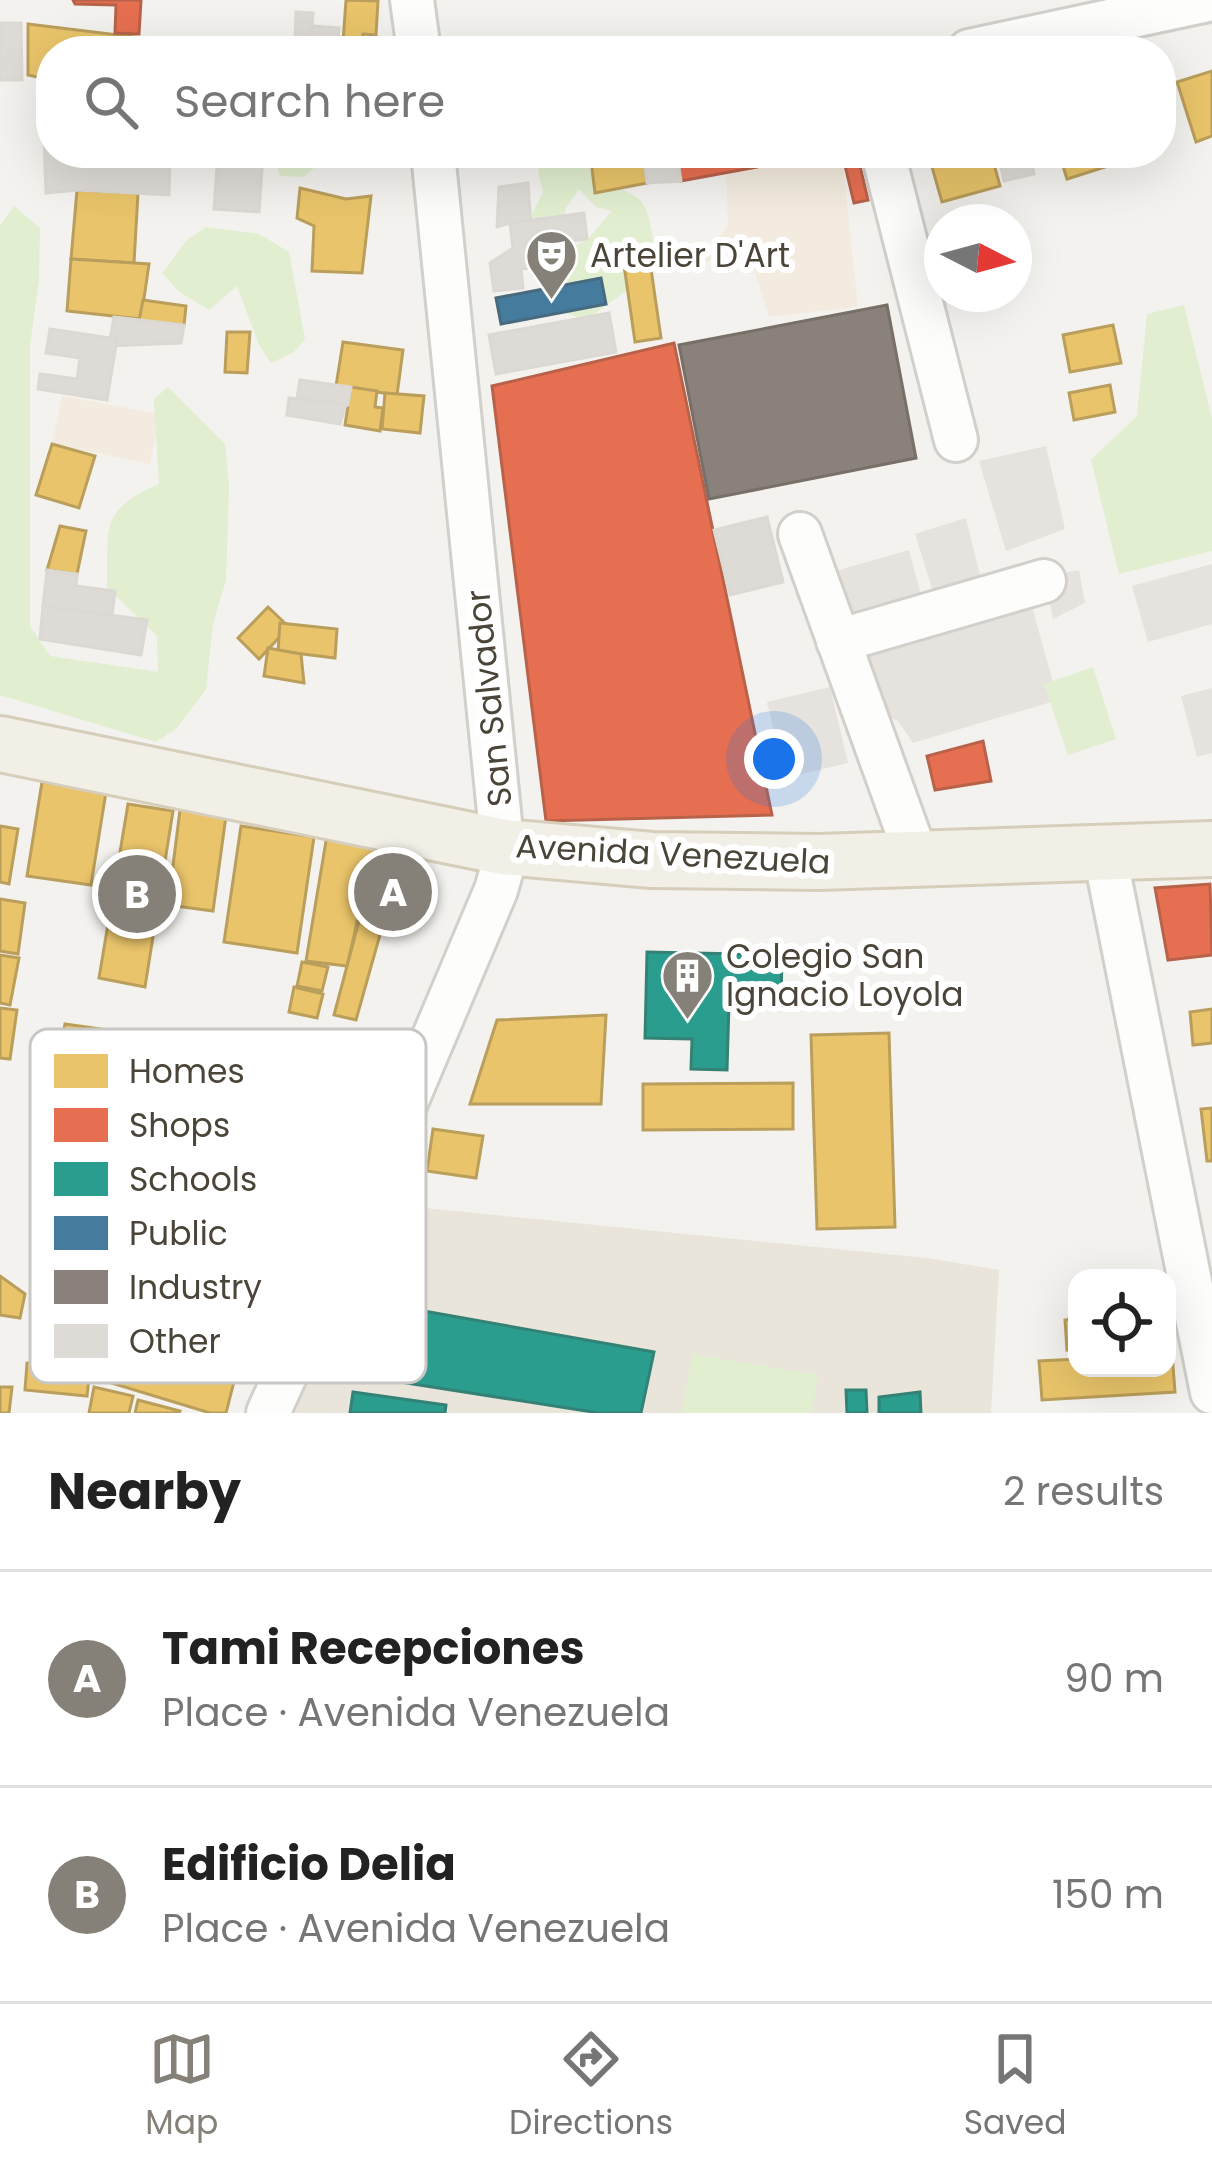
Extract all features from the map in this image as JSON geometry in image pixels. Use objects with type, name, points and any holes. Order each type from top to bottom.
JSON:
[{"type":"main road","name":"Avenida Venezuela","points":[[0,744],[504,847],[652,860],[918,861],[1212,850]]},
{"type":"street","points":[[412,0],[417,36]]},
{"type":"street","points":[[1039,36],[1208,0]]},
{"type":"street","name":"San Salvador","points":[[426,1055],[496,890],[504,847],[435,168]]},
{"type":"street","points":[[887,168],[956,440]]},
{"type":"street","points":[[800,534],[918,861]]},
{"type":"street","points":[[838,641],[1044,581]]},
{"type":"street","points":[[1105,855],[1212,1392]]},
{"type":"street","name":"San Salvador","points":[[268,1413],[282,1383]]},
{"type":"shaded area","points":[[726,168],[843,168],[858,307],[769,317],[748,250],[700,264],[728,225]]},
{"type":"shaded area","points":[[62,396],[160,414],[150,464],[52,444]]},
{"type":"shaded area","points":[[1046,446],[1065,529],[1006,551],[979,461]]},
{"type":"shaded area","points":[[966,518],[982,584],[934,595],[915,534]]},
{"type":"shaded area","points":[[909,550],[921,595],[851,614],[839,570]]},
{"type":"shaded area","points":[[1212,564],[1212,624],[1148,642],[1132,586]]},
{"type":"shaded area","points":[[1079,570],[1085,603],[1053,619],[1045,576]]},
{"type":"shaded area","points":[[1027,589],[1058,700],[913,743],[898,721],[880,713],[859,638]]},
{"type":"shaded area","points":[[830,687],[848,763],[785,778],[767,702]]},
{"type":"shaded area","points":[[1212,688],[1212,753],[1197,757],[1181,696]]},
{"type":"shaded area","points":[[426,1208],[927,1258],[999,1270],[991,1413],[292,1413],[305,1383],[426,1383]]},
{"type":"green space","points":[[277,168],[314,168],[304,177],[280,176]]},
{"type":"green space","points":[[539,168],[589,168],[592,175],[634,196],[646,209],[656,256],[641,280],[586,320],[560,311],[550,281],[554,258],[588,239],[612,211],[596,207],[579,189],[566,208],[559,241],[535,232],[531,216],[543,192]]},
{"type":"green space","points":[[14,206],[40,228],[30,345],[30,626],[50,656],[158,672],[157,636],[107,587],[111,523],[125,503],[159,484],[154,399],[168,387],[225,444],[229,486],[226,580],[213,624],[206,689],[177,728],[156,742],[0,695],[0,226]]},
{"type":"green space","points":[[206,227],[259,234],[289,252],[305,339],[294,352],[271,363],[259,345],[237,286],[209,310],[179,292],[162,273],[187,240]]},
{"type":"green space","points":[[1184,305],[1212,419],[1212,551],[1119,574],[1091,460],[1137,416],[1147,314]]},
{"type":"green space","points":[[1093,667],[1116,739],[1068,755],[1044,684]]},
{"type":"green space","points":[[692,1354],[818,1375],[812,1413],[682,1413]]},
{"type":"building: Homes","points":[[346,0],[378,1],[376,35],[343,36]]},
{"type":"building: Homes","points":[[28,24],[127,36],[36,36],[36,77],[28,75]]},
{"type":"building: Homes","points":[[1212,71],[1212,136],[1196,142],[1177,82]]},
{"type":"building: Homes","points":[[592,168],[645,168],[647,183],[595,193]]},
{"type":"building: Homes","points":[[932,168],[995,168],[1000,186],[942,202]]},
{"type":"building: Homes","points":[[1064,168],[1102,168],[1067,179]]},
{"type":"building: Homes","points":[[300,188],[346,199],[371,196],[362,273],[312,271],[314,226],[297,218]]},
{"type":"building: Homes","points":[[77,190],[138,193],[134,263],[71,259]]},
{"type":"building: Homes","points":[[649,255],[661,338],[635,342],[623,258]]},
{"type":"building: Homes","points":[[71,259],[149,264],[141,319],[67,311]]},
{"type":"building: Homes","points":[[143,300],[186,306],[184,325],[139,321]]},
{"type":"building: Homes","points":[[1113,325],[1121,363],[1070,372],[1063,335]]},
{"type":"building: Homes","points":[[227,332],[250,332],[247,373],[225,372]]},
{"type":"building: Homes","points":[[343,342],[403,350],[397,395],[336,386]]},
{"type":"building: Homes","points":[[1110,385],[1115,412],[1074,420],[1069,393]]},
{"type":"building: Homes","points":[[351,387],[377,391],[375,407],[383,408],[380,431],[345,425]]},
{"type":"building: Homes","points":[[385,393],[424,396],[420,433],[382,429]]},
{"type":"building: Homes","points":[[52,444],[95,456],[79,508],[36,495]]},
{"type":"building: Homes","points":[[60,526],[86,531],[77,574],[47,570]]},
{"type":"building: Homes","points":[[268,607],[289,627],[259,659],[238,638]]},
{"type":"building: Homes","points":[[280,623],[337,629],[335,658],[278,651]]},
{"type":"building: Homes","points":[[268,648],[301,654],[304,683],[264,676]]},
{"type":"building: Homes","points":[[42,782],[106,792],[91,885],[27,876]]},
{"type":"building: Homes","points":[[128,804],[173,811],[145,987],[99,978]]},
{"type":"building: Homes","points":[[180,810],[226,816],[213,911],[168,905]]},
{"type":"building: Homes","points":[[0,826],[18,829],[9,884],[0,882]]},
{"type":"building: Homes","points":[[241,826],[314,837],[297,953],[224,942]]},
{"type":"building: Homes","points":[[327,835],[387,846],[370,919],[358,918],[347,966],[306,961]]},
{"type":"building: Homes","points":[[412,873],[433,879],[427,916],[404,913]]},
{"type":"building: Homes","points":[[0,899],[25,903],[18,954],[0,951]]},
{"type":"building: Homes","points":[[359,921],[383,924],[356,1020],[334,1015]]},
{"type":"building: Homes","points":[[0,955],[19,958],[10,1005],[0,1003]]},
{"type":"building: Homes","points":[[302,962],[328,967],[322,991],[297,986]]},
{"type":"building: Homes","points":[[294,987],[323,994],[317,1018],[289,1012]]},
{"type":"building: Homes","points":[[0,1008],[17,1010],[10,1059],[0,1058]]},
{"type":"building: Homes","points":[[1212,1009],[1212,1043],[1193,1045],[1190,1012]]},
{"type":"building: Homes","points":[[606,1015],[601,1104],[470,1104],[497,1020]]},
{"type":"building: Homes","points":[[65,1024],[101,1029],[64,1029]]},
{"type":"building: Homes","points":[[889,1033],[895,1227],[817,1229],[811,1035]]},
{"type":"building: Homes","points":[[793,1083],[793,1129],[643,1130],[643,1084]]},
{"type":"building: Homes","points":[[1212,1108],[1212,1161],[1207,1161],[1201,1109]]},
{"type":"building: Homes","points":[[433,1129],[483,1136],[476,1178],[427,1171]]},
{"type":"building: Homes","points":[[0,1276],[25,1294],[20,1318],[0,1315]]},
{"type":"building: Homes","points":[[1068,1359],[1068,1377],[1174,1377],[1175,1392],[1042,1400],[1039,1361]]},
{"type":"building: Homes","points":[[27,1363],[30,1383],[88,1383],[87,1396],[25,1390]]},
{"type":"building: Homes","points":[[111,1383],[234,1383],[226,1413],[210,1413]]},
{"type":"building: Homes","points":[[0,1387],[12,1387],[9,1413],[0,1413]]},
{"type":"building: Homes","points":[[94,1387],[133,1396],[129,1413],[89,1413]]},
{"type":"building: Homes","points":[[138,1400],[180,1411],[135,1413]]},
{"type":"building: Shops","points":[[73,0],[141,0],[139,34],[115,33],[116,5],[75,4]]},
{"type":"building: Shops","points":[[679,168],[752,168],[681,181]]},
{"type":"building: Shops","points":[[846,168],[861,168],[868,200],[854,203]]},
{"type":"building: Shops","points":[[674,343],[772,815],[546,821],[492,386]]},
{"type":"building: Shops","points":[[983,741],[991,781],[935,790],[927,756]]},
{"type":"building: Shops","points":[[386,860],[412,865],[401,924],[372,919]]},
{"type":"building: Shops","points":[[1210,884],[1212,955],[1168,960],[1155,888]]},
{"type":"building: Schools","name":"Colegio San Ignacio Loyola","points":[[647,952],[782,955],[781,1004],[729,1003],[727,1070],[691,1069],[692,1039],[645,1038]]},
{"type":"building: Schools","points":[[426,1311],[654,1352],[641,1413],[599,1413],[406,1383],[426,1383]]},
{"type":"building: Schools","points":[[846,1390],[866,1390],[867,1413],[847,1413]]},
{"type":"building: Schools","points":[[353,1392],[446,1405],[445,1413],[350,1413]]},
{"type":"building: Schools","points":[[920,1392],[921,1413],[879,1413],[879,1397]]},
{"type":"building: Public","name":"Artelier D'Art","points":[[601,278],[606,304],[501,324],[496,298]]},
{"type":"building: Industry","points":[[887,305],[916,458],[709,499],[679,345]]},
{"type":"building: Other","points":[[296,12],[313,13],[311,36],[295,36]]},
{"type":"building: Other","points":[[0,23],[21,23],[22,80],[0,80]]},
{"type":"building: Other","points":[[312,26],[339,28],[339,36],[311,36]]},
{"type":"building: Other","points":[[45,168],[170,168],[169,195],[46,193]]},
{"type":"building: Other","points":[[217,168],[262,168],[259,212],[214,209]]},
{"type":"building: Other","points":[[645,168],[679,168],[681,181],[647,183]]},
{"type":"building: Other","points":[[1001,168],[1033,168],[1034,174],[1004,181]]},
{"type":"building: Other","points":[[528,183],[531,225],[497,227],[499,187]]},
{"type":"building: Other","points":[[584,213],[587,239],[548,244],[551,265],[521,269],[523,288],[494,291],[490,263],[513,248],[510,223]]},
{"type":"building: Other","points":[[609,313],[616,352],[496,374],[489,335]]},
{"type":"building: Other","points":[[114,317],[184,325],[181,343],[109,346]]},
{"type":"building: Other","points":[[50,329],[117,339],[107,400],[38,389],[40,374],[77,379],[80,358],[46,353]]},
{"type":"building: Other","points":[[300,380],[351,387],[348,405],[297,398]]},
{"type":"building: Other","points":[[289,398],[346,404],[340,424],[287,415]]},
{"type":"building: Other","points":[[767,517],[783,582],[730,595],[714,530]]},
{"type":"building: Other","points":[[47,570],[77,574],[76,586],[115,591],[112,615],[43,606]]},
{"type":"building: Other","points":[[43,606],[147,620],[141,655],[40,639]]},
{"type":"place","name":"Artelier D'Art","points":[[551,301]]},
{"type":"place","name":"Tami Recepciones","points":[[393,892]]},
{"type":"place","name":"Edificio Delia","points":[[137,894]]},
{"type":"place","name":"Colegio San Ignacio Loyola","points":[[687,1021]]}]
